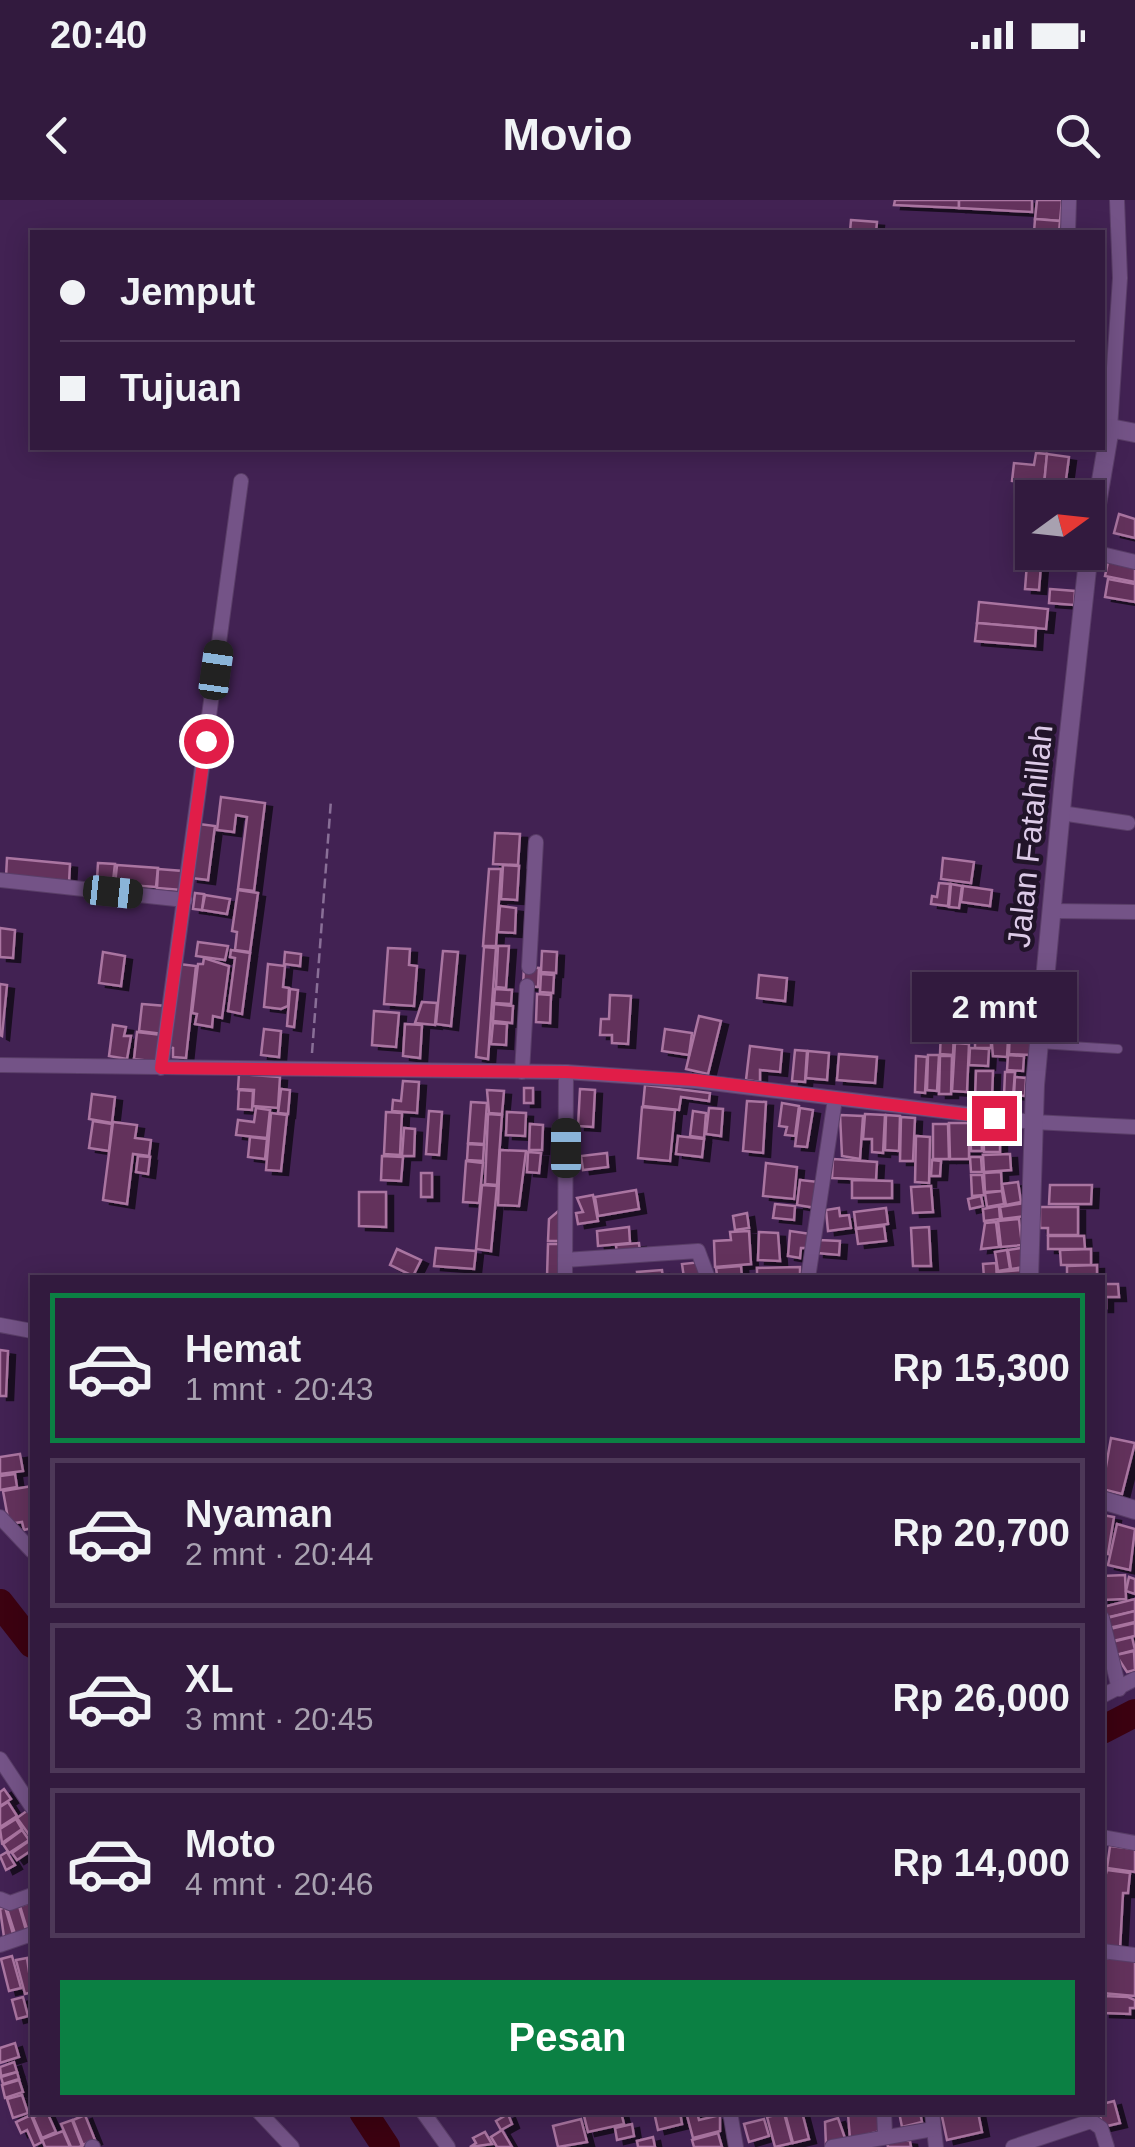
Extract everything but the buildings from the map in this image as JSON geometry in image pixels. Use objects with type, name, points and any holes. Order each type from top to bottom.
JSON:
[{"type":"street","points":[[1068,230],[1069,200]]},
{"type":"street","points":[[1118,200],[1120,278],[1107,404],[1110,428],[1135,432]]},
{"type":"street","name":"Jalan Fatahillah","points":[[1101,480],[1110,428]]},
{"type":"street","points":[[161,1068],[241,481]]},
{"type":"street","points":[[1105,555],[1135,562]]},
{"type":"street","name":"Jalan Fatahillah","points":[[1029,1275],[1039,1044],[1087,570]]},
{"type":"street","points":[[1061,813],[1128,824]]},
{"type":"street","points":[[529,967],[536,842]]},
{"type":"street","points":[[0,880],[185,900]]},
{"type":"street","points":[[1052,911],[1135,912]]},
{"type":"street","points":[[522,1072],[528,986]]},
{"type":"street","points":[[0,1065],[566,1072],[695,1080],[1033,1122],[1135,1127]]},
{"type":"street","points":[[565,1275],[566,1072]]},
{"type":"street","points":[[808,1275],[834,1099]]},
{"type":"street","points":[[565,1260],[698,1252],[707,1275]]},
{"type":"street","points":[[0,1324],[30,1331]]},
{"type":"street","points":[[1105,1501],[1135,1510]]},
{"type":"street","points":[[0,1517],[30,1549]]},
{"type":"street","points":[[1105,1631],[1119,1689]]},
{"type":"street","points":[[1105,1695],[1135,1680]]},
{"type":"street","points":[[0,1759],[30,1803]]},
{"type":"street","points":[[1105,1838],[1135,1843]]},
{"type":"street","points":[[0,1899],[10,1903],[30,1897]]},
{"type":"street","points":[[0,1944],[30,1935]]},
{"type":"street","points":[[1105,1952],[1135,1955]]},
{"type":"street","points":[[425,2115],[448,2147]]},
{"type":"street","points":[[731,2115],[736,2147]]},
{"type":"street","points":[[884,2115],[885,2134]]},
{"type":"street","points":[[932,2115],[936,2147]]},
{"type":"street","points":[[263,2118],[273,2147]]},
{"type":"street","points":[[263,2118],[292,2147]]},
{"type":"street","points":[[1013,2147],[1082,2121],[1096,2123],[1107,2147]]},
{"type":"street","points":[[832,2147],[885,2134],[934,2129]]},
{"type":"lane","points":[[1039,1044],[1118,1049]]},
{"type":"path","points":[[311,1068],[331,800]]},
{"type":"waterway","points":[[0,1603],[30,1641]]},
{"type":"waterway","points":[[1105,1728],[1135,1713]]},
{"type":"waterway","points":[[365,2115],[386,2147]]},
{"type":"route","points":[[206,741],[161,1068],[566,1072],[695,1080],[994,1118]]}]
